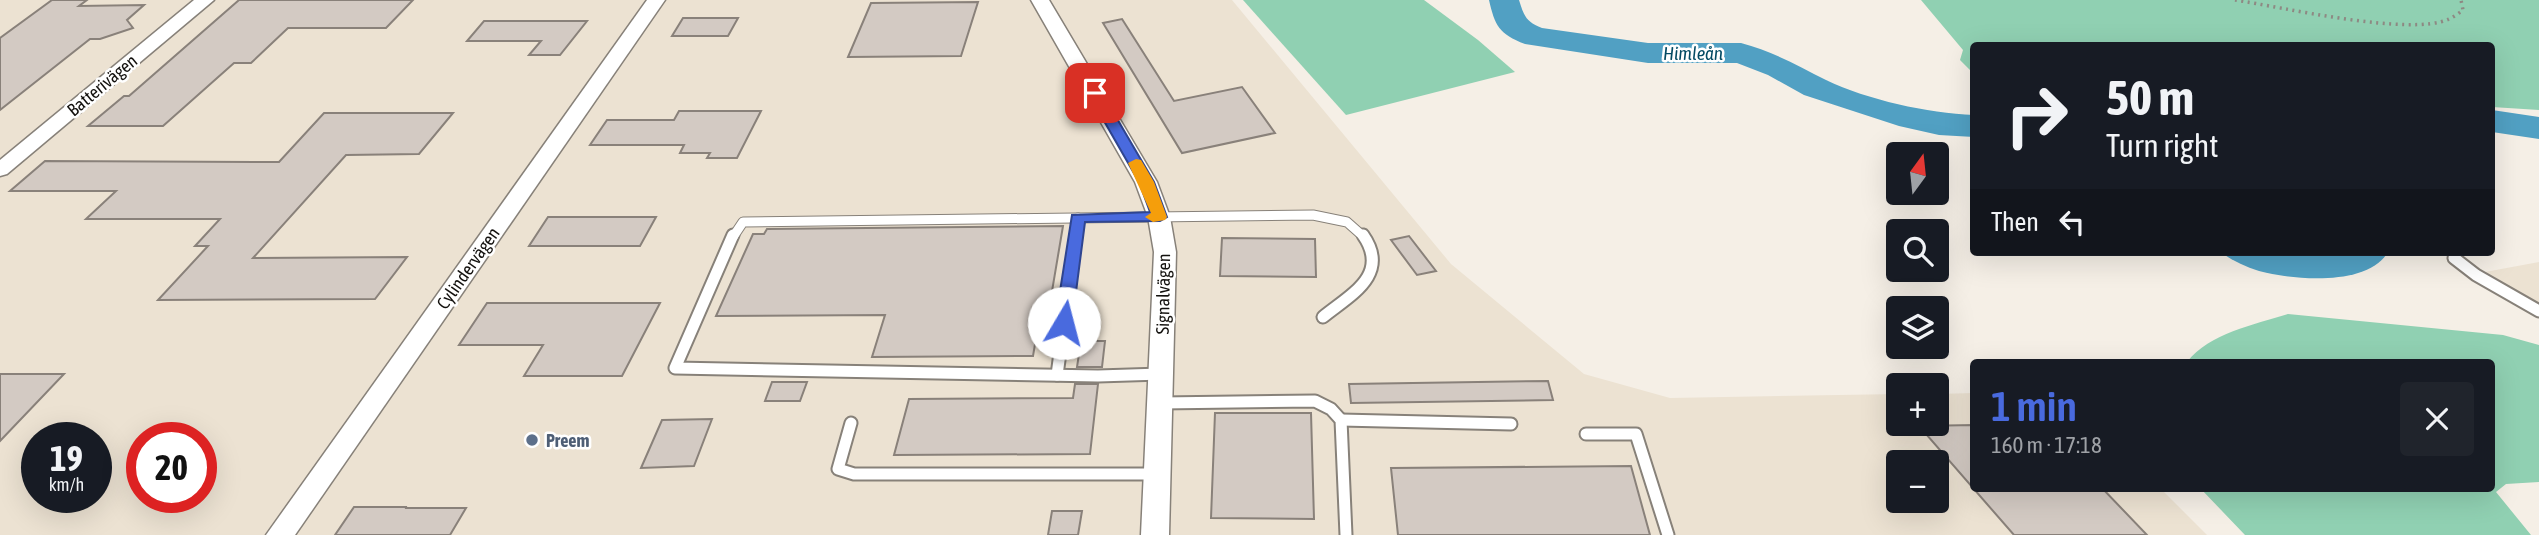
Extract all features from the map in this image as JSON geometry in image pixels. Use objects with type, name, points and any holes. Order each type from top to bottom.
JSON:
[{"type":"street","name":"Batterivägen","points":[[0,170],[205,0]]},
{"type":"street","name":"Cylindervägen","points":[[280,535],[656,0]]},
{"type":"street","name":"Signalvägen","points":[[1040,0],[1146,182],[1160,217],[1165,252],[1155,535]]},
{"type":"lane","points":[[1162,374],[1056,375],[674,368],[735,230],[743,222],[1313,215],[1334,218],[1350,224],[1361,233],[1371,248],[1374,260],[1363,285],[1323,317]]},
{"type":"lane","points":[[1056,375],[1078,218]]},
{"type":"lane","points":[[2454,258],[2476,275],[2539,311]]},
{"type":"lane","points":[[1161,403],[1315,401],[1331,409],[1340,420],[1346,535]]},
{"type":"lane","points":[[1340,420],[1511,424]]},
{"type":"lane","points":[[851,423],[838,469],[853,474],[1158,474]]},
{"type":"lane","points":[[1586,434],[1636,434],[1668,535]]},
{"type":"path","points":[[2235,0],[2372,22],[2436,23],[2459,16],[2463,10],[2461,0]]},
{"type":"shaded area","points":[[0,0],[1232,0],[1451,264],[1584,374],[1670,398],[1886,394],[1886,436],[1949,436],[1949,394],[1970,393],[1970,492],[2164,492],[2207,535],[0,535]]},
{"type":"shaded area","points":[[2539,262],[2539,312],[2485,272]]},
{"type":"green space","points":[[1243,0],[1424,0],[1478,40],[1515,72],[1346,115]]},
{"type":"green space","points":[[1921,0],[2539,0],[2539,110],[2495,107],[2495,42],[1970,42],[1970,70],[1960,60],[1963,50]]},
{"type":"green space","points":[[2288,314],[2503,335],[2539,345],[2539,482],[2506,484],[2496,492],[2531,535],[2245,535],[2204,492],[2495,492],[2495,359],[2190,359],[2220,337]]},
{"type":"water","points":[[2227,256],[2384,256],[2364,271],[2328,278],[2290,277],[2259,271]]},
{"type":"building","points":[[52,0],[87,0],[79,6],[144,5],[127,20],[133,28],[100,39],[90,39],[0,110],[0,38]]},
{"type":"building","points":[[239,0],[413,0],[386,28],[288,28],[251,63],[234,63],[163,126],[88,126],[124,96],[129,96]]},
{"type":"building","points":[[978,2],[961,56],[848,57],[871,3]]},
{"type":"building","points":[[683,18],[738,18],[728,36],[672,36]]},
{"type":"building","points":[[1122,19],[1174,101],[1242,87],[1275,133],[1182,153],[1103,23]]},
{"type":"building","points":[[484,21],[587,21],[560,55],[529,55],[541,41],[467,41]]},
{"type":"building","points":[[679,111],[761,111],[737,158],[707,158],[710,153],[680,153],[684,145],[590,145],[607,120],[674,120]]},
{"type":"building","points":[[324,113],[453,113],[419,154],[346,155],[253,258],[407,257],[375,299],[158,300],[208,246],[195,246],[220,219],[86,219],[116,191],[10,191],[45,161],[279,162]]},
{"type":"building","points":[[548,217],[656,217],[640,246],[529,246]]},
{"type":"building","points":[[1063,226],[1049,309],[1041,309],[1033,356],[872,357],[885,315],[716,316],[753,234],[764,234],[767,229]]},
{"type":"building","points":[[1409,236],[1436,271],[1417,275],[1391,240]]},
{"type":"building","points":[[1222,238],[1315,239],[1316,277],[1220,276]]},
{"type":"building","points":[[487,303],[660,303],[622,376],[524,376],[543,345],[459,345]]},
{"type":"building","points":[[1081,341],[1105,341],[1102,367],[1077,367]]},
{"type":"building","points":[[0,374],[64,374],[0,441]]},
{"type":"building","points":[[1548,381],[1553,400],[1351,403],[1349,384]]},
{"type":"building","points":[[772,382],[807,382],[800,401],[765,401]]},
{"type":"building","points":[[1075,384],[1098,384],[1090,454],[894,455],[909,399],[1073,398]]},
{"type":"building","points":[[1215,413],[1311,413],[1314,519],[1211,518]]},
{"type":"building","points":[[712,419],[694,466],[641,468],[662,420]]},
{"type":"building","points":[[1949,425],[1970,425],[1970,485],[1949,460],[1949,450],[1940,450],[1928,436],[1949,436]]},
{"type":"building","points":[[1631,466],[1650,535],[1398,535],[1391,468]]},
{"type":"building","points":[[1977,492],[2106,492],[2147,535],[2014,535]]},
{"type":"building","points":[[354,507],[466,508],[450,535],[335,535]]},
{"type":"building","points":[[1052,511],[1082,511],[1078,535],[1048,535]]},
{"type":"waterway","name":"Himleån","points":[[1504,0],[1509,20],[1518,30],[1536,37],[1648,53],[1741,53],[1780,68],[1816,88],[1911,119],[1970,126]]},
{"type":"waterway","name":"Himleån","points":[[2495,121],[2539,128]]},
{"type":"slow traffic","points":[[1136,163],[1160,217],[1153,217]]},
{"type":"place","name":"Preem","points":[[532,440]]},
{"type":"route","points":[[1064,323],[1078,218],[1160,217],[1146,182],[1095,93]]}]
